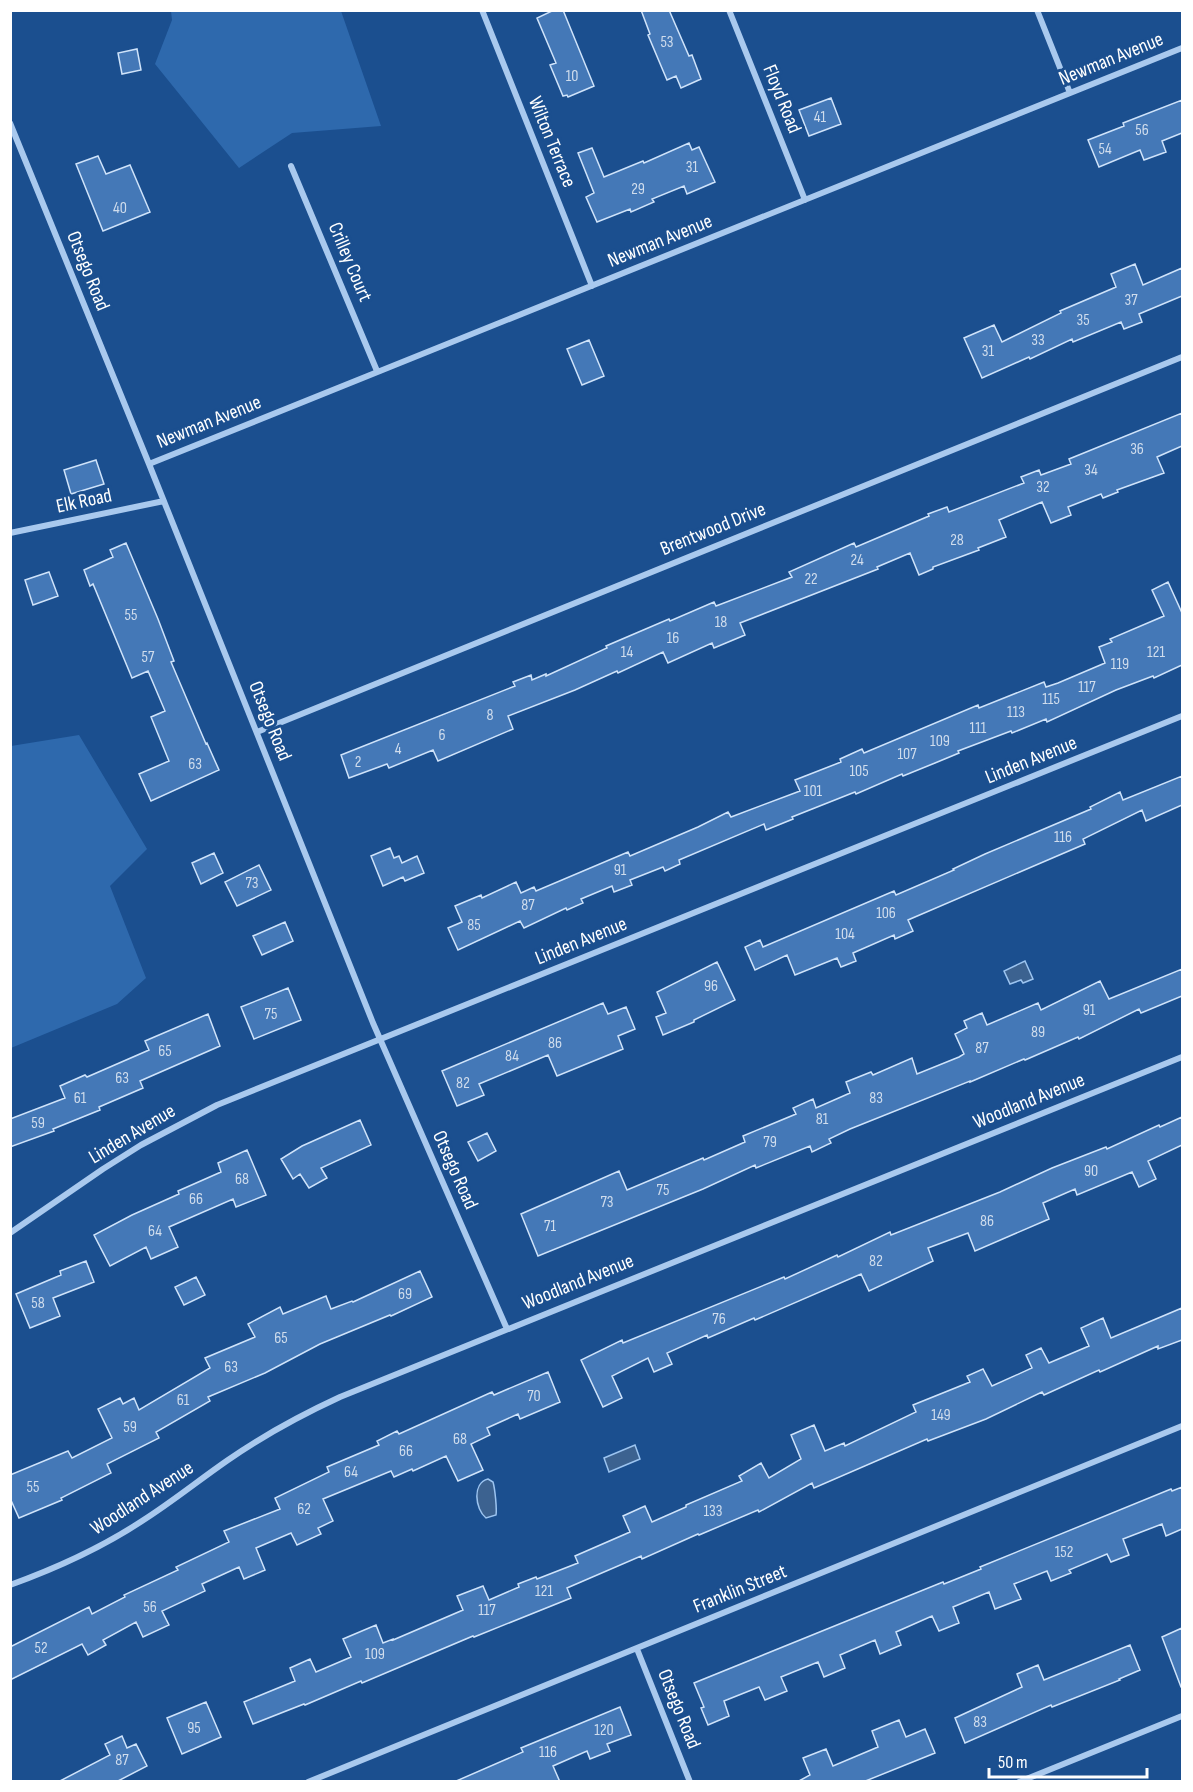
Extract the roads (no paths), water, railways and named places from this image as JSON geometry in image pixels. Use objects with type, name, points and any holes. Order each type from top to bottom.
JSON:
[{"type":"street","name":"Wilton Terrace","points":[[482,10],[592,286]]},
{"type":"street","name":"Floyd Road","points":[[729,10],[805,200]]},
{"type":"street","points":[[1037,10],[1070,93]]},
{"type":"street","name":"Newman Avenue","points":[[150,464],[1182,48]]},
{"type":"street","name":"Otsego Road","points":[[10,123],[150,464],[380,1040],[507,1329]]},
{"type":"street","name":"Crilley Court","points":[[291,166],[377,371]]},
{"type":"street","name":"Brentwood Drive","points":[[257,732],[1182,357]]},
{"type":"street","name":"Elk Road","points":[[10,533],[164,501]]},
{"type":"street","name":"Linden Avenue","points":[[10,1233],[103,1169],[178,1124],[217,1105],[1182,717]]},
{"type":"street","name":"Woodland Avenue","points":[[10,1585],[53,1569],[107,1543],[266,1436],[340,1397],[1182,1057]]},
{"type":"street","name":"Franklin Street","points":[[309,1782],[1182,1426]]},
{"type":"street","name":"Otsego Road","points":[[637,1649],[690,1782]]},
{"type":"street","points":[[1019,1782],[1182,1716]]}]
